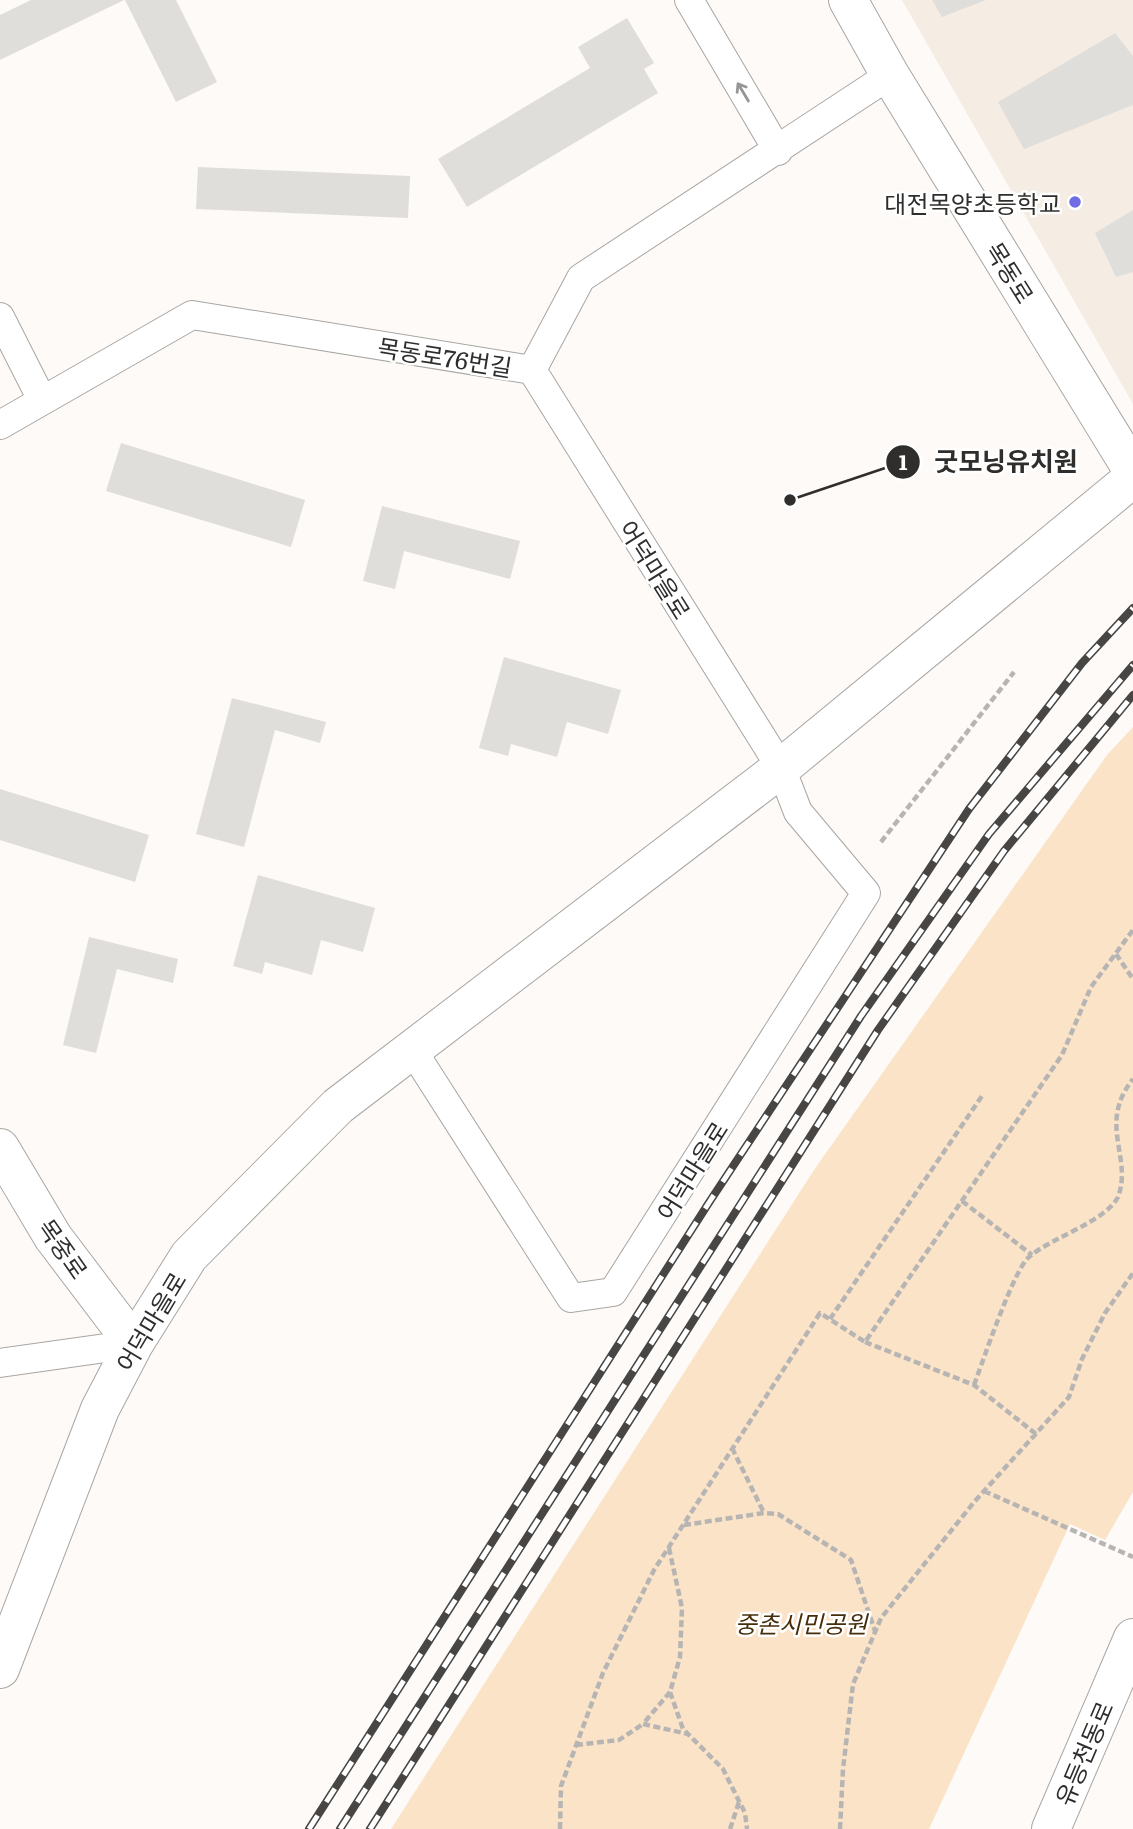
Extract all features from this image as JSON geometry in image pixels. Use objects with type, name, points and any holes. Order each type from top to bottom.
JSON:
[{"type":"main road","name":"목동로","points":[[848,0],[890,75],[1133,471]]},
{"type":"main road","name":"어덕마을로","points":[[0,1669],[100,1409],[134,1343],[189,1256],[338,1106],[414,1051],[781,768],[1133,478]]},
{"type":"main road","name":"목중로","points":[[0,1148],[53,1237],[134,1343]]},
{"type":"main road","name":"유등천동로","points":[[1051,1829],[1133,1638]]},
{"type":"street","points":[[689,0],[778,151]]},
{"type":"street","name":"목동로76번길","points":[[0,425],[192,315],[532,370],[581,278],[890,75]]},
{"type":"street","points":[[0,317],[42,400]]},
{"type":"street","name":"어덕마을로","points":[[414,1051],[571,1298],[613,1292],[866,893],[799,812],[781,768],[532,370]]},
{"type":"street","points":[[0,1363],[134,1343]]},
{"type":"path","points":[[881,842],[1014,671]]},
{"type":"path","points":[[865,1342],[1062,1055],[1091,987],[1133,930]]},
{"type":"path","points":[[1115,954],[1133,979]]},
{"type":"path","points":[[974,1385],[1008,1297],[1027,1258],[1100,1214],[1118,1198],[1125,1170],[1116,1118],[1121,1097],[1133,1079]]},
{"type":"path","points":[[830,1319],[982,1096]]},
{"type":"path","points":[[962,1201],[1032,1255]]},
{"type":"path","points":[[839,1829],[853,1684],[881,1618],[984,1491],[1069,1397],[1082,1359],[1105,1313],[1133,1273]]},
{"type":"path","points":[[560,1829],[561,1786],[603,1673],[682,1525],[820,1313],[865,1342],[974,1385],[1036,1434]]},
{"type":"path","points":[[732,1448],[764,1513]]},
{"type":"path","points":[[984,1491],[1133,1557]]},
{"type":"path","points":[[682,1525],[764,1513],[778,1514],[851,1560],[875,1632]]},
{"type":"path","points":[[576,1745],[619,1740],[643,1724],[670,1692],[680,1657],[682,1608],[669,1547]]},
{"type":"path","points":[[670,1692],[683,1729],[723,1769],[739,1801],[747,1829]]},
{"type":"path","points":[[643,1724],[689,1735]]},
{"type":"path","points":[[730,1829],[739,1801]]},
{"type":"shaded area","name":"대전목양초등학교","points":[[902,0],[1133,0],[1133,404]]},
{"type":"green space","name":"중촌시민공원","points":[[1133,727],[1133,1492],[1105,1540],[1070,1524],[929,1829],[391,1829],[814,1170],[1107,755]]},
{"type":"building","points":[[31,0],[124,0],[0,60],[0,15]]},
{"type":"building","points":[[125,0],[176,0],[217,82],[176,102]]},
{"type":"building","points":[[932,0],[986,0],[942,17]]},
{"type":"building","points":[[627,18],[654,63],[644,69],[658,93],[467,207],[438,159],[590,68],[578,47]]},
{"type":"building","points":[[1115,33],[1133,56],[1133,105],[1024,149],[998,102]]},
{"type":"building","points":[[198,167],[410,176],[408,218],[196,209]]},
{"type":"building","points":[[1133,210],[1133,272],[1116,277],[1095,233]]},
{"type":"building","points":[[121,443],[305,500],[291,547],[106,491]]},
{"type":"building","points":[[382,506],[520,541],[510,579],[404,551],[395,589],[363,581]]},
{"type":"building","points":[[504,657],[621,690],[608,734],[567,722],[557,757],[511,744],[508,756],[479,748]]},
{"type":"building","points":[[232,698],[326,722],[320,743],[275,730],[244,847],[196,834]]},
{"type":"building","points":[[0,789],[149,835],[135,882],[0,840]]},
{"type":"building","points":[[258,875],[375,908],[363,952],[321,940],[312,975],[265,962],[262,974],[233,966]]},
{"type":"building","points":[[89,937],[178,959],[173,983],[117,969],[96,1053],[63,1045]]},
{"type":"railway","points":[[309,1829],[710,1201],[969,809],[1082,663],[1133,608]]},
{"type":"railway","points":[[340,1829],[861,1016],[989,834],[1133,665]]},
{"type":"railway","points":[[370,1829],[878,1030],[1004,851],[1133,695]]},
{"type":"place","name":"대전목양초등학교","points":[[1075,202]]},
{"type":"place","name":"굿모닝유치원","points":[[790,500]]}]
